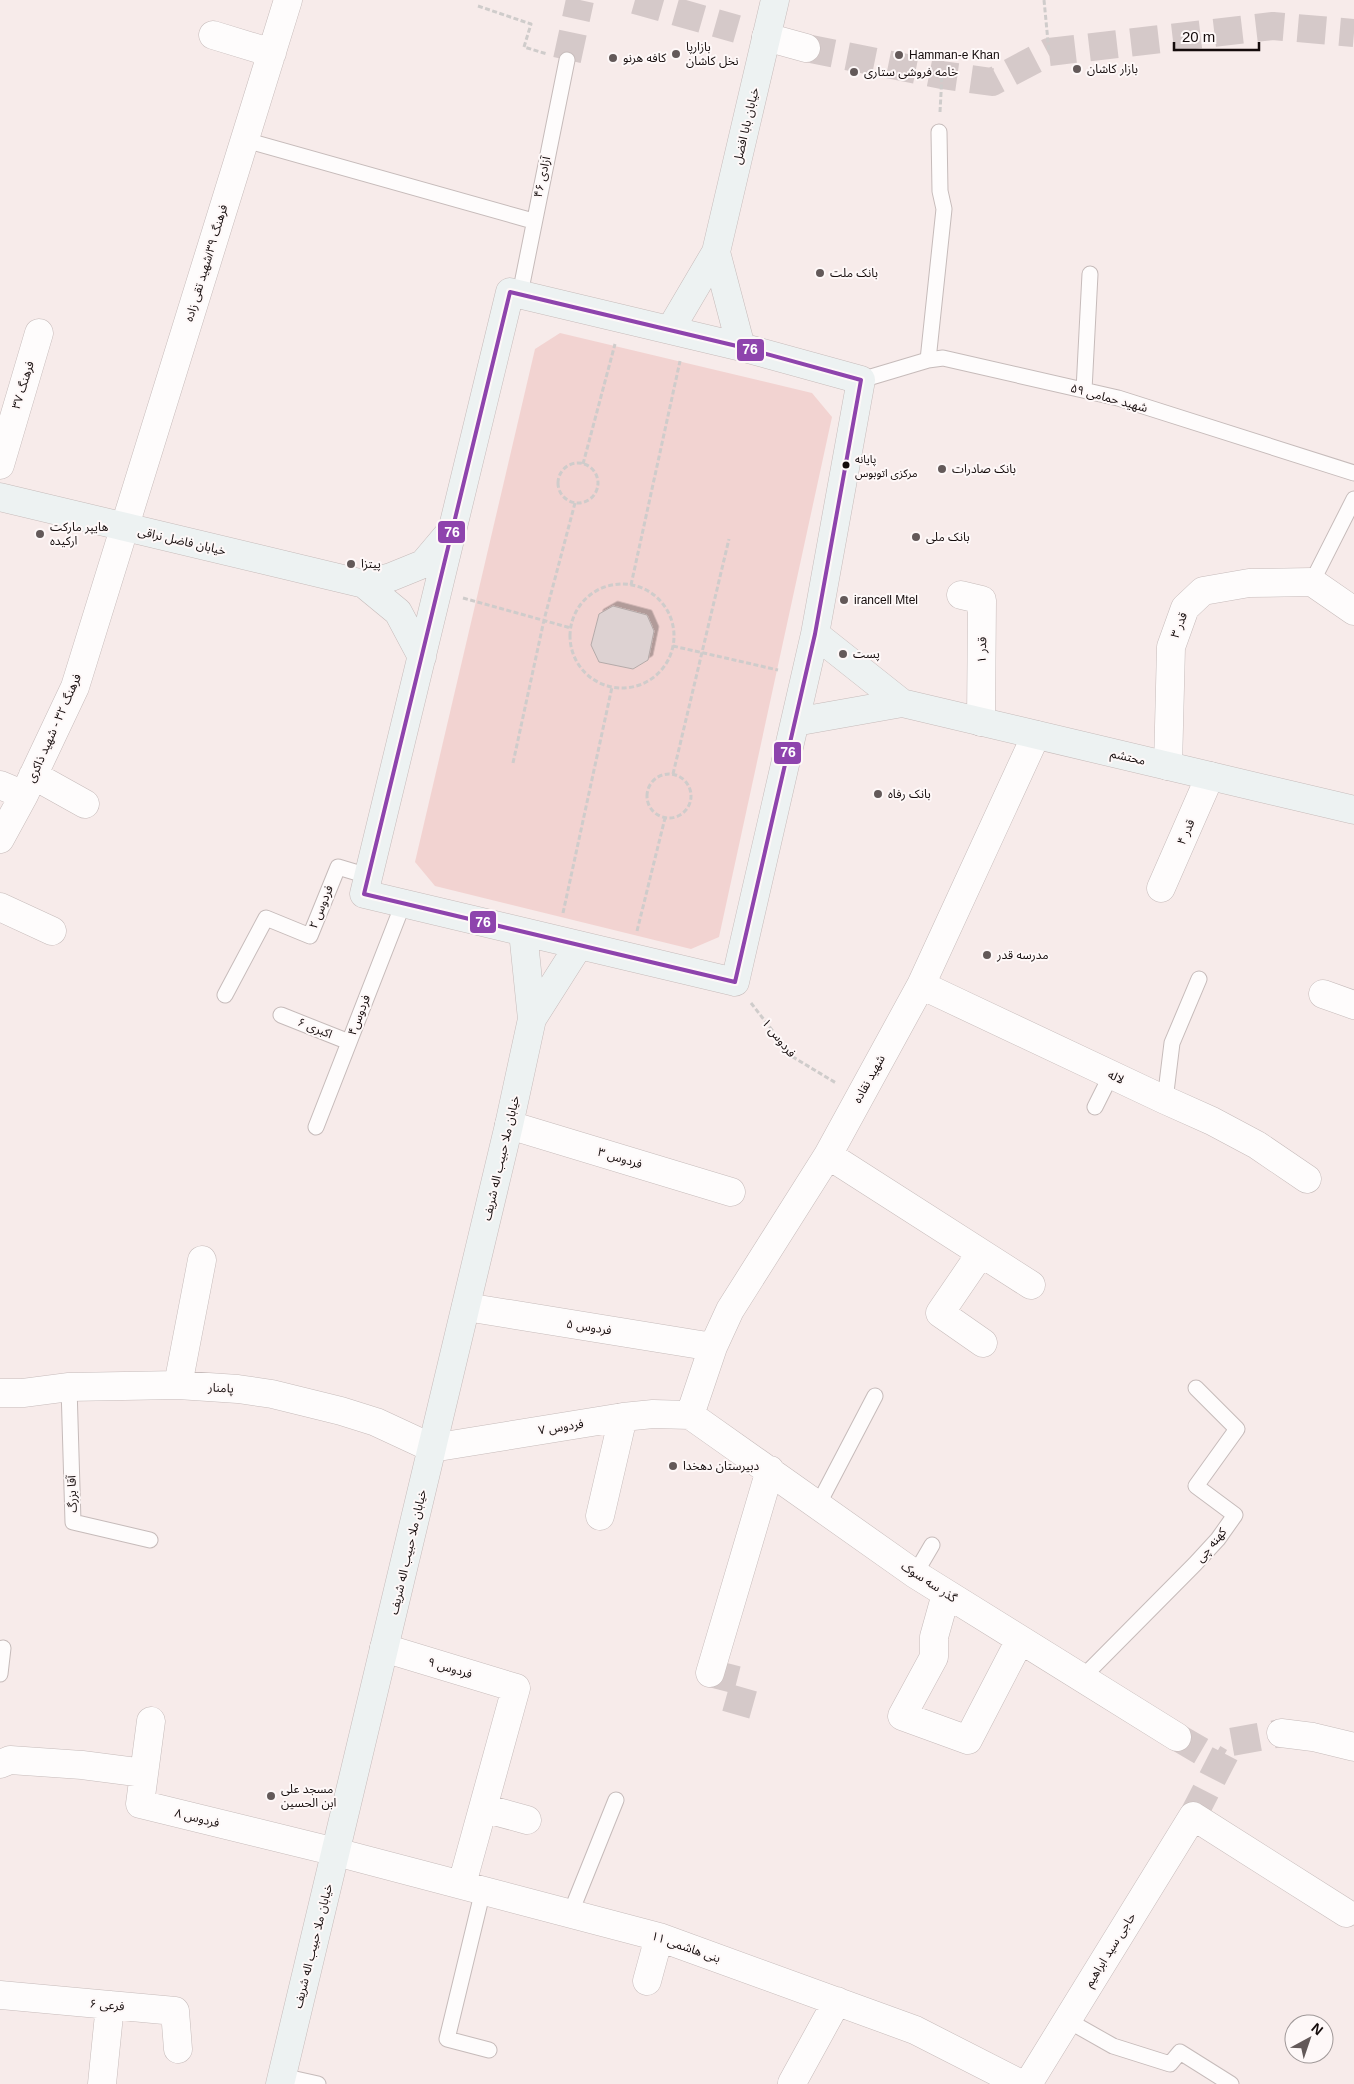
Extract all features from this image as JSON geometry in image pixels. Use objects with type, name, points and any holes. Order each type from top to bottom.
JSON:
[{"type":"main road","name":"خیابان بابا افضل","points":[[678,332],[716,252],[775,0]]},
{"type":"main road","name":"خیابان بابا افضل","points":[[716,252],[741,347]]},
{"type":"main road","points":[[510,292],[678,332],[861,380],[815,634],[735,982],[364,894],[510,292]]},
{"type":"main road","name":"خیابان فاضل نراقی","points":[[0,497],[364,584],[398,612],[422,657]]},
{"type":"main road","name":"خیابان فاضل نراقی","points":[[364,584],[391,577],[423,564],[454,527]]},
{"type":"main road","name":"محتشم","points":[[815,634],[902,703]]},
{"type":"main road","name":"محتشم","points":[[795,722],[902,703],[1354,810]]},
{"type":"main road","name":"خیابان ملا حبیب اله شریف","points":[[523,932],[532,1019]]},
{"type":"main road","name":"خیابان ملا حبیب اله شریف","points":[[281,2080],[466,1307],[532,1019],[567,943]]},
{"type":"street","name":"فرهنگ ۳۹/شهید تقی زاده","points":[[125,527],[288,0]]},
{"type":"street","points":[[213,35],[272,53]]},
{"type":"street","points":[[766,37],[806,48]]},
{"type":"street","name":"فرهنگ ۳۷","points":[[0,465],[39,333]]},
{"type":"street","name":"فرهنگ ۳۲ - شهید ذاکری","points":[[0,839],[19,785],[75,687],[125,527]]},
{"type":"street","points":[[1312,582],[1354,611]]},
{"type":"street","name":"قدر ۳","points":[[1168,766],[1170,647],[1185,608],[1203,591],[1249,583],[1312,582]]},
{"type":"street","name":"قدر ۱","points":[[961,595],[982,600],[981,722]]},
{"type":"street","name":"شهید نقاده","points":[[690,1415],[712,1347],[730,1310],[828,1155],[921,985],[1036,735]]},
{"type":"street","name":"قدر ۴","points":[[1161,888],[1210,776]]},
{"type":"street","points":[[19,785],[85,804]]},
{"type":"street","points":[[0,907],[52,931]]},
{"type":"street","name":"لاله","points":[[921,985],[1212,1121],[1257,1145],[1307,1179]]},
{"type":"street","points":[[1323,994],[1354,1005]]},
{"type":"street","name":"فردوس ۳","points":[[509,1124],[731,1192]]},
{"type":"street","points":[[828,1155],[1032,1285]]},
{"type":"street","points":[[981,1253],[940,1313],[983,1343]]},
{"type":"street","points":[[178,1385],[202,1260]]},
{"type":"street","name":"فردوس ۵","points":[[466,1307],[712,1347]]},
{"type":"street","name":"پامنار","points":[[0,1394],[69,1387],[178,1385],[238,1389],[272,1394],[376,1422],[432,1448]]},
{"type":"street","name":"فردوس ۷","points":[[432,1448],[623,1417],[653,1414],[690,1415]]},
{"type":"street","name":"گذر سه سوک","points":[[690,1415],[915,1574],[1177,1737]]},
{"type":"street","points":[[600,1516],[623,1417]]},
{"type":"street","points":[[710,1673],[770,1470]]},
{"type":"street","points":[[946,1594],[934,1637],[934,1657],[902,1716],[968,1740],[1020,1640]]},
{"type":"street","name":"فردوس ۹","points":[[384,1648],[516,1688],[483,1808]]},
{"type":"street","name":"فردوس ۸","points":[[151,1721],[140,1804],[336,1852]]},
{"type":"street","points":[[1281,1733],[1354,1747]]},
{"type":"street","points":[[0,1764],[10,1760],[82,1765],[144,1773]]},
{"type":"street","points":[[473,1887],[483,1808],[527,1820]]},
{"type":"street","name":"حاجی سید ابراهیم","points":[[1028,2084],[1193,1816],[1346,1913]]},
{"type":"street","name":"بنی هاشمی ۱۱","points":[[336,1852],[660,1936],[915,2030],[1022,2084]]},
{"type":"street","points":[[647,1981],[660,1936]]},
{"type":"street","name":"فرعی ۶","points":[[0,1995],[175,2011],[178,2050]]},
{"type":"street","points":[[792,2082],[838,2001]]},
{"type":"street","points":[[102,2084],[110,2005]]},
{"type":"lane","name":"آزادی ۴۶","points":[[520,294],[533,221],[567,60]]},
{"type":"lane","points":[[928,360],[944,209],[940,191],[939,132]]},
{"type":"lane","points":[[244,140],[533,221]]},
{"type":"lane","points":[[1084,390],[1090,274]]},
{"type":"lane","name":"شهید حمامی ۵۹","points":[[861,380],[928,360],[943,358],[1128,401],[1354,473]]},
{"type":"lane","points":[[1312,582],[1354,499]]},
{"type":"lane","name":"فردوس ۲","points":[[225,995],[266,918],[310,936],[338,867],[368,876]]},
{"type":"lane","name":"فردوس۴","points":[[316,1127],[403,904]]},
{"type":"lane","points":[[1165,1100],[1172,1043],[1199,979]]},
{"type":"lane","name":"اکبری ۶","points":[[281,1015],[349,1042]]},
{"type":"lane","points":[[1095,1107],[1111,1075]]},
{"type":"lane","name":"آقا بزرگ","points":[[69,1387],[73,1522],[150,1540]]},
{"type":"lane","name":"کهنه چی","points":[[1082,1678],[1195,1564],[1218,1539],[1235,1515],[1196,1486],[1237,1429],[1196,1388]]},
{"type":"lane","points":[[818,1505],[875,1396]]},
{"type":"lane","points":[[915,1574],[932,1546]]},
{"type":"lane","points":[[0,1674],[3,1648]]},
{"type":"lane","points":[[571,1912],[616,1800]]},
{"type":"lane","points":[[473,1887],[447,2039],[490,2050]]},
{"type":"lane","points":[[1067,2020],[1113,2046],[1170,2064],[1180,2052],[1231,2084]]},
{"type":"lane","points":[[281,2080],[318,2084]]},
{"type":"path","points":[[1044,0],[1049,52]]},
{"type":"path","points":[[478,6],[531,24],[524,47],[567,60]]},
{"type":"path","points":[[939,132],[942,75]]},
{"type":"path","points":[[631,585],[678,332]]},
{"type":"path","points":[[583,464],[615,346]]},
{"type":"path","points":[[583,464],[594,472],[597,478],[596,490],[588,500],[575,503],[564,498],[558,486],[558,480],[560,474],[570,465],[583,464]]},
{"type":"path","points":[[513,764],[544,620],[575,503]]},
{"type":"path","points":[[674,774],[729,539]]},
{"type":"path","points":[[614,585],[631,585],[646,590],[660,600],[669,614],[674,630],[673,646],[668,661],[658,674],[651,679],[628,688],[612,687],[595,680],[581,668],[573,653],[570,635],[574,617],[582,602],[596,590],[614,585]]},
{"type":"path","points":[[673,646],[806,676]]},
{"type":"path","points":[[567,943],[565,908],[612,687]]},
{"type":"path","points":[[674,774],[690,787],[691,802],[683,814],[676,818],[665,818],[654,813],[650,807],[647,793],[653,780],[659,776],[674,774]]},
{"type":"path","points":[[630,958],[665,818]]},
{"type":"path","name":"فردوس ۱","points":[[735,982],[793,1057],[859,1098]]},
{"type":"shaded area","points":[[560,333],[812,393],[832,417],[719,937],[691,949],[435,886],[415,862],[535,349]]},
{"type":"building","points":[[613,606],[647,615],[654,631],[648,660],[633,669],[599,662],[591,645],[599,614]]},
{"type":"tunnel","points":[[567,60],[580,0]]},
{"type":"tunnel","points":[[635,0],[737,29]]},
{"type":"tunnel","points":[[806,48],[942,75],[992,82],[1049,52],[1273,26],[1354,33]]},
{"type":"tunnel","points":[[710,1673],[745,1682],[734,1721]]},
{"type":"tunnel","points":[[1193,1816],[1231,1742],[1281,1733]]},
{"type":"tunnel","points":[[1177,1737],[1220,1762]]},
{"type":"transit line","name":"76","points":[[510,292],[741,347],[861,380],[815,634],[735,982],[364,894],[510,292]]},
{"type":"place","name":"بازارپا نخل کاشان","points":[[676,54]]},
{"type":"place","name":"Hamman-e Khan","points":[[899,55]]},
{"type":"place","name":"کافه هرنو","points":[[613,58]]},
{"type":"place","name":"بازار کاشان","points":[[1077,69]]},
{"type":"place","name":"خامه فروشی ستاری","points":[[854,72]]},
{"type":"place","name":"بانک ملت","points":[[820,273]]},
{"type":"place","name":"پایانه مرکزی اتوبوس","points":[[846,465]]},
{"type":"place","name":"بانک صادرات","points":[[942,469]]},
{"type":"place","name":"هایپر مارکت ارکیده","points":[[40,534]]},
{"type":"place","name":"بانک ملی","points":[[916,537]]},
{"type":"place","name":"پیتزا","points":[[351,564]]},
{"type":"place","name":"irancell Mtel","points":[[844,600]]},
{"type":"place","name":"پست","points":[[843,654]]},
{"type":"place","name":"بانک رفاه","points":[[878,794]]},
{"type":"place","name":"مدرسه قدر","points":[[987,955]]},
{"type":"place","name":"دبیرستان دهخدا","points":[[673,1466]]},
{"type":"place","name":"مسجد علی ابن الحسین","points":[[271,1796]]}]
